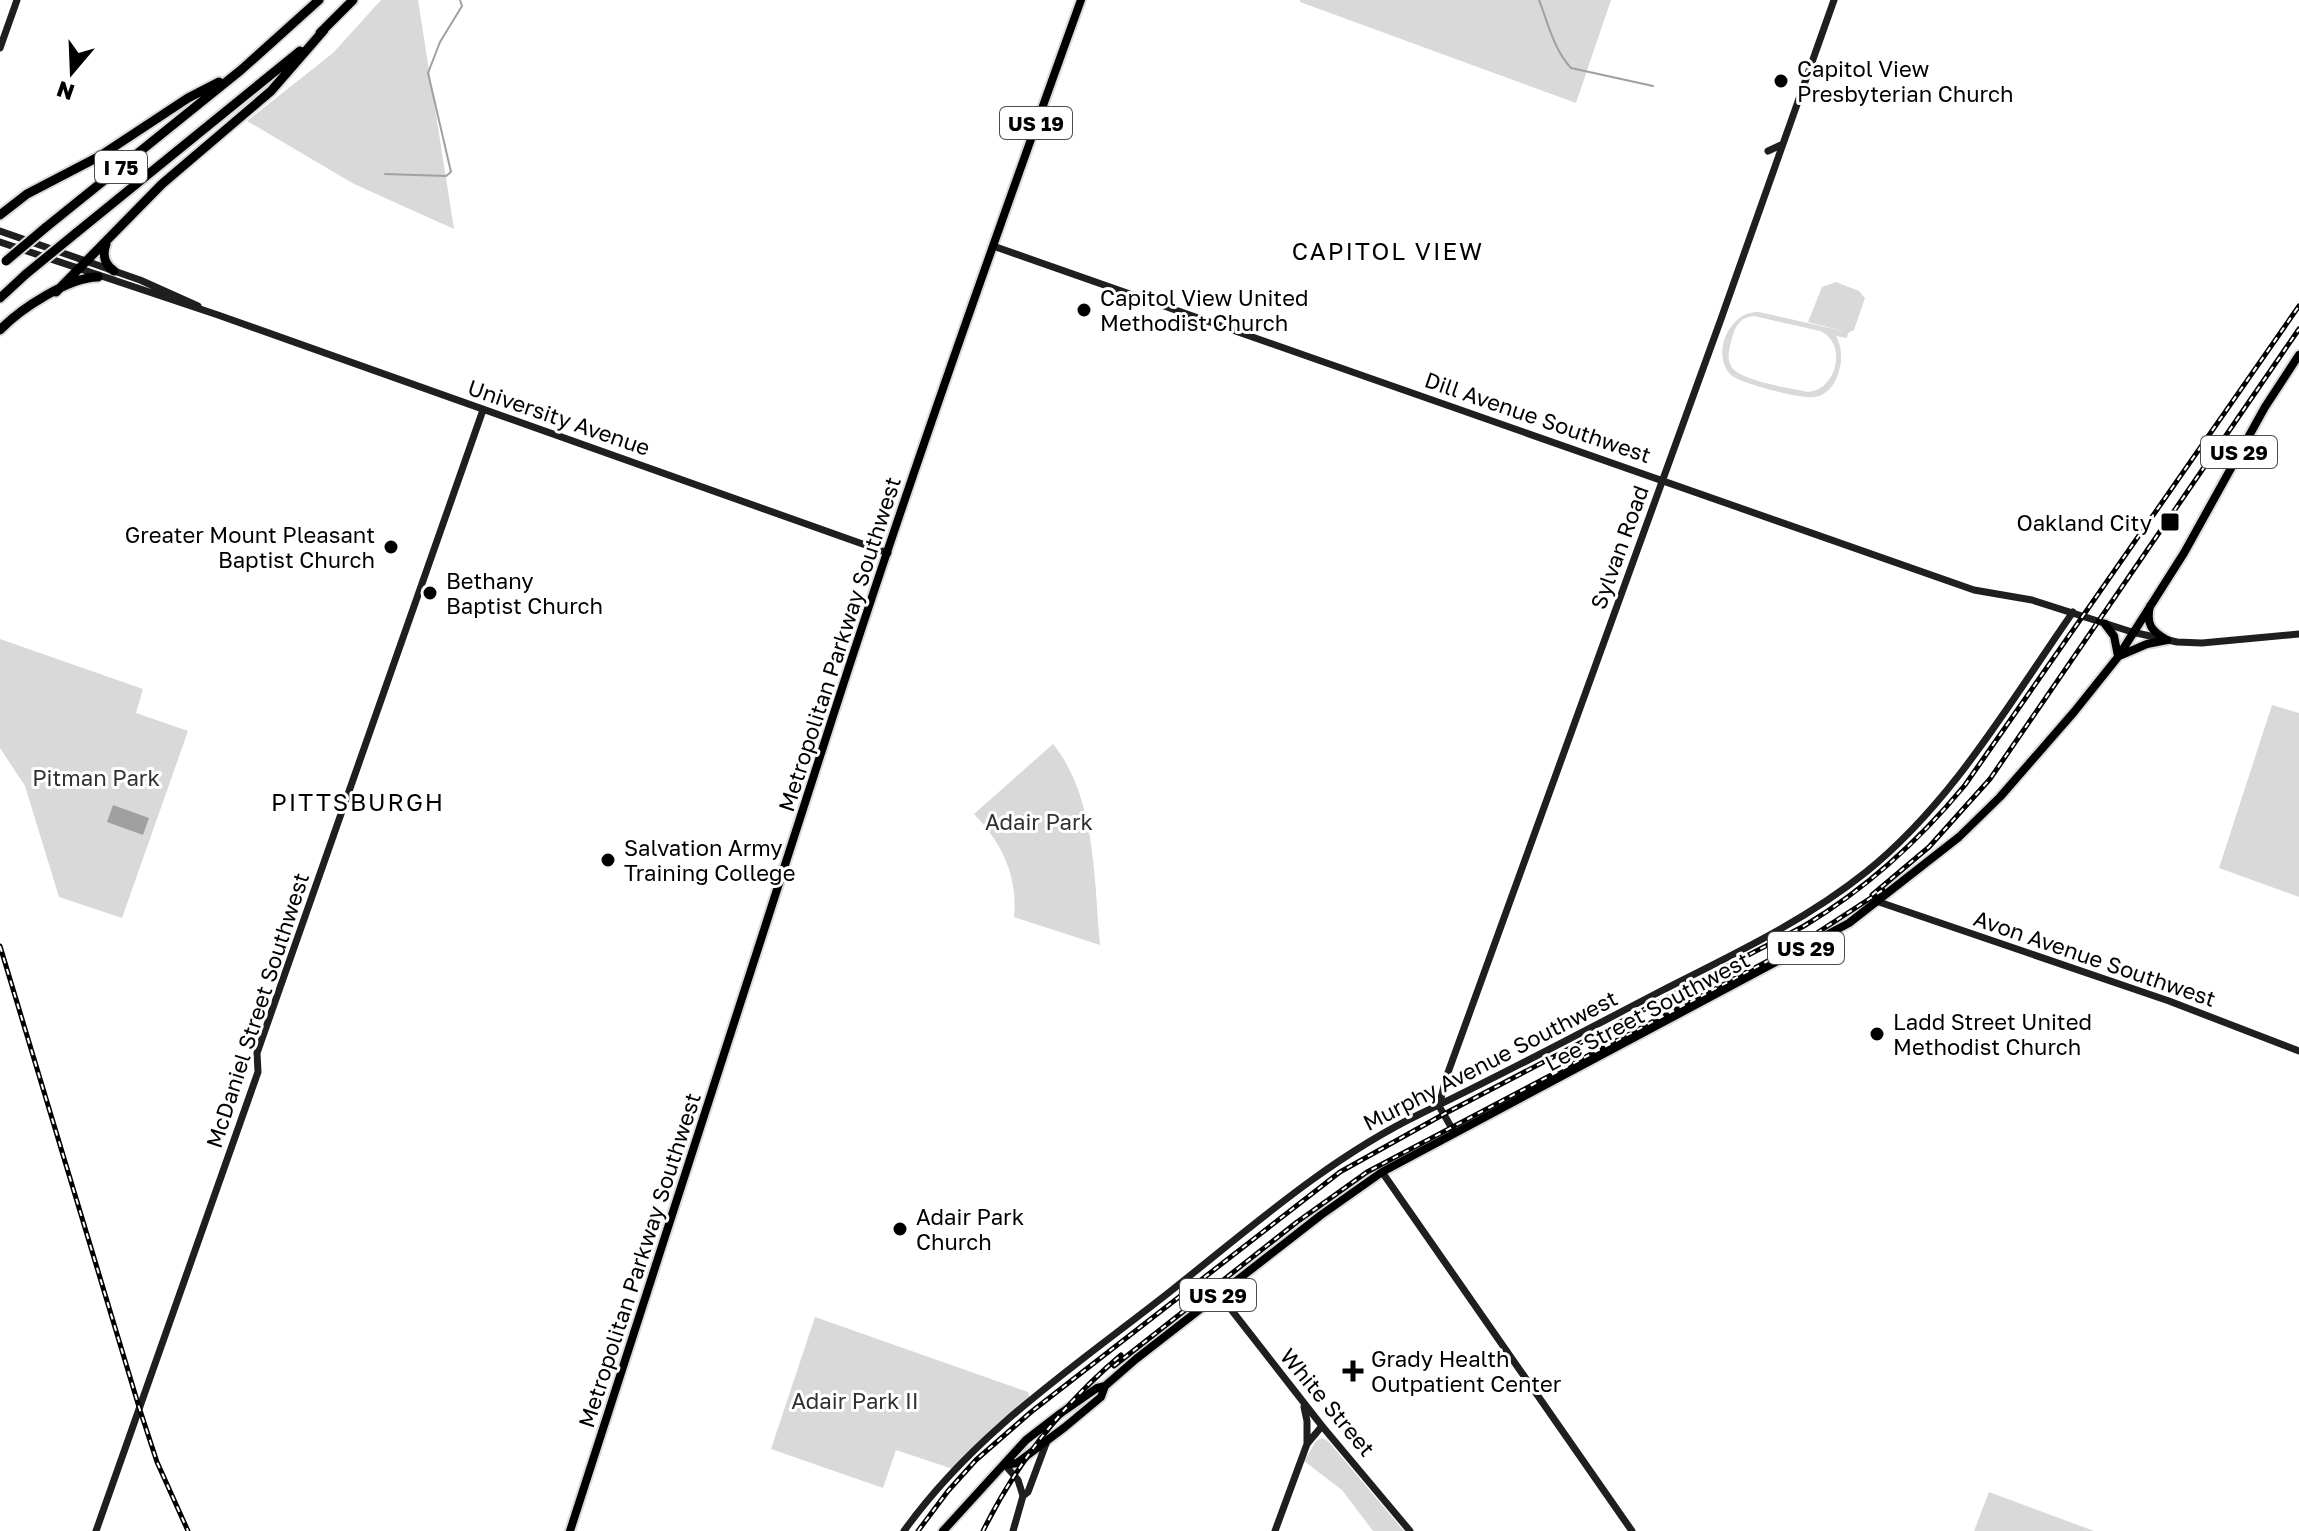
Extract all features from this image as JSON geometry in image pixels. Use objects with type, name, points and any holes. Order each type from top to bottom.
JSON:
[{"type":"highway","name":"I 75","points":[[3,263],[241,70],[319,0]]},
{"type":"highway","name":"I 75","points":[[0,298],[245,97],[324,30],[353,0]]},
{"type":"highway","points":[[56,292],[162,184],[280,81],[324,30]]},
{"type":"highway","points":[[0,223],[2,214],[27,194],[100,156],[188,98],[223,82]]},
{"type":"highway","points":[[108,241],[104,257],[114,271]]},
{"type":"highway","points":[[0,330],[19,312],[86,278],[98,277]]},
{"type":"main road","name":"Metropolitan Parkway Southwest","points":[[570,1531],[888,553],[1081,0]]},
{"type":"main road","name":"Lee Street Southwest","points":[[1005,1465],[1014,1451],[1061,1413],[1097,1388],[1105,1386],[1314,1220],[1382,1172],[1808,947],[1879,902],[1959,837],[2000,797],[2118,657],[2184,553],[2265,407],[2299,355]]},
{"type":"main road","points":[[2152,600],[2149,624],[2156,634],[2167,640]]},
{"type":"main road","points":[[2105,624],[2114,636],[2118,657],[2147,644],[2167,640]]},
{"type":"main road","name":"US 29","points":[[943,1531],[976,1492],[1005,1465],[1017,1463],[1096,1402],[1105,1386]]},
{"type":"street","points":[[0,48],[17,0]]},
{"type":"street","name":"Sylvan Road","points":[[1439,1106],[1446,1078],[1834,0]]},
{"type":"street","points":[[1768,151],[1783,143]]},
{"type":"street","name":"University Avenue","points":[[0,231],[114,271],[218,315]]},
{"type":"street","name":"University Avenue","points":[[0,242],[218,315],[888,553]]},
{"type":"street","name":"Dill Avenue Southwest","points":[[993,246],[1974,590],[2032,600],[2167,640],[2202,643],[2299,634]]},
{"type":"street","name":"McDaniel Street Southwest","points":[[96,1531],[258,1072],[257,1053],[483,410]]},
{"type":"street","name":"Murphy Avenue Southwest","points":[[904,1531],[953,1469],[1030,1399],[1358,1148],[1777,930],[1865,873],[1915,828],[1940,800],[2073,612]]},
{"type":"street","name":"Avon Avenue Southwest","points":[[1879,902],[2169,1001],[2299,1051]]},
{"type":"street","points":[[1439,1106],[1454,1132]]},
{"type":"street","points":[[1382,1172],[1632,1531]]},
{"type":"street","name":"White Street","points":[[1219,1294],[1322,1426],[1410,1531]]},
{"type":"street","points":[[1302,1401],[1307,1421],[1307,1444]]},
{"type":"street","points":[[1275,1531],[1307,1444],[1322,1426]]},
{"type":"street","points":[[1023,1496],[1028,1492],[1048,1439]]},
{"type":"street","points":[[1005,1465],[1018,1480],[1023,1496],[1013,1531]]},
{"type":"green space","points":[[381,0],[418,0],[454,229],[354,184],[247,121],[333,53]]},
{"type":"green space","points":[[1300,0],[1611,0],[1576,103]]},
{"type":"green space","points":[[1836,282],[1859,291],[1865,298],[1854,330],[1848,333],[1847,338],[1836,336],[1841,353],[1840,366],[1837,378],[1828,390],[1814,397],[1797,396],[1731,375],[1722,356],[1723,345],[1732,326],[1749,313],[1759,312],[1847,332],[1808,322],[1822,287]],"holes":[[[1754,316],[1820,331],[1829,337],[1836,355],[1832,375],[1818,389],[1808,392],[1754,380],[1731,366],[1729,351],[1734,331],[1746,318]]]},
{"type":"green space","name":"Pitman Park","points":[[0,639],[143,689],[136,713],[188,731],[122,918],[59,897],[25,786],[0,748]]},
{"type":"green space","points":[[2272,705],[2299,713],[2299,897],[2219,868]]},
{"type":"green space","name":"Adair Park","points":[[1053,744],[1078,788],[1085,813],[1094,866],[1100,945],[1014,917],[1013,888],[1006,861],[993,837],[974,814]]},
{"type":"green space","name":"Adair Park II","points":[[815,1317],[1028,1392],[1030,1399],[953,1469],[896,1450],[883,1488],[771,1449]]},
{"type":"green space","points":[[1322,1438],[1328,1441],[1404,1531],[1373,1531],[1342,1490],[1304,1461],[1316,1441]]},
{"type":"green space","points":[[1989,1492],[2094,1531],[1974,1531]]},
{"type":"shaded area","points":[[113,805],[149,818],[143,835],[107,822]]},
{"type":"waterway","points":[[385,174],[446,176],[451,172],[428,73],[440,42],[462,6],[460,0]]},
{"type":"waterway","points":[[1539,0],[1556,45],[1571,68],[1653,86]]},
{"type":"railway","points":[[918,1531],[976,1460],[1031,1412],[1340,1172],[1444,1114],[1804,926],[1890,863],[1929,826],[1965,785],[2299,306]]},
{"type":"railway","points":[[1872,895],[1929,847],[1990,779],[2299,329]]},
{"type":"railway","points":[[1114,1366],[1297,1222],[1367,1172],[1800,944],[1883,890]]},
{"type":"railway","points":[[0,946],[139,1407],[157,1462],[188,1531]]},
{"type":"railway","points":[[983,1531],[1026,1458],[1060,1414],[1121,1355]]},
{"type":"place","name":"Capitol View Presbyterian Church","points":[[1781,81]]},
{"type":"place","name":"Capitol View United Methodist Church","points":[[1084,310]]},
{"type":"place","name":"Oakland City","points":[[2170,522]]},
{"type":"place","name":"Greater Mount Pleasant Baptist Church","points":[[391,547]]},
{"type":"place","name":"Bethany Baptist Church","points":[[430,593]]},
{"type":"place","name":"Salvation Army Training College","points":[[608,860]]},
{"type":"place","name":"Ladd Street United Methodist Church","points":[[1877,1034]]},
{"type":"place","name":"Adair Park Church","points":[[900,1229]]},
{"type":"place","name":"Grady Health Outpatient Center","points":[[1353,1371]]},
{"type":"district","name":"CAPITOL VIEW","points":[[1388,250]]},
{"type":"district","name":"PITTSBURGH","points":[[358,801]]}]
